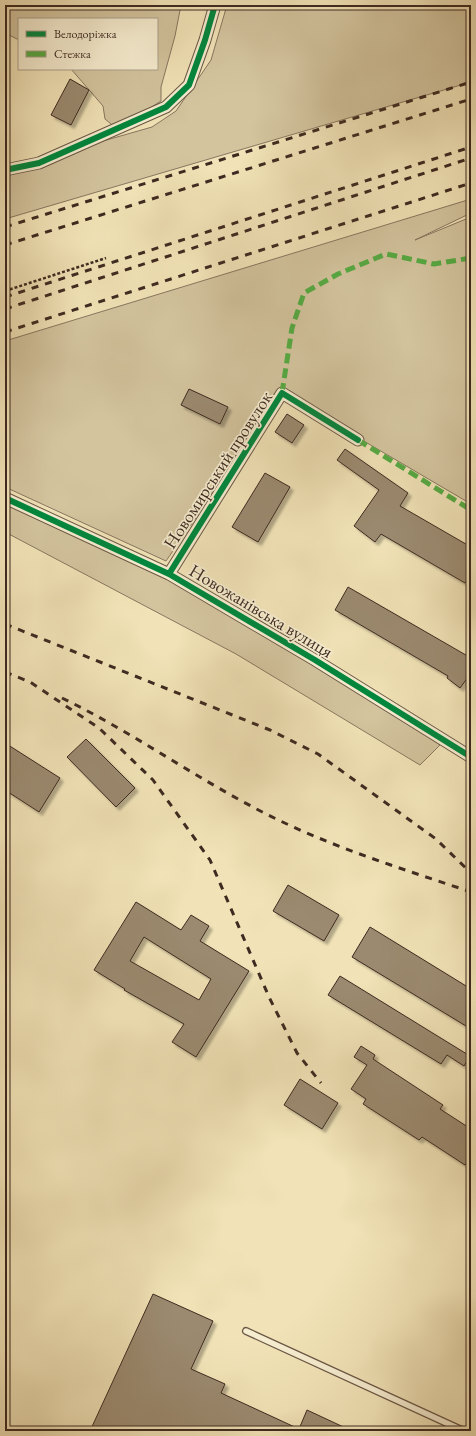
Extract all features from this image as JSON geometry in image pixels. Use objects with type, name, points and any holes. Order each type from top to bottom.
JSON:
[{"type":"street","points":[[5,170],[39,163],[166,107],[188,85],[205,40],[215,5]]},
{"type":"street","name":"Новомирський провулок","points":[[169,574],[282,393],[358,440]]},
{"type":"street","name":"Новожанівська вулиця","points":[[5,498],[169,574],[315,660],[471,757]]},
{"type":"lane","points":[[246,1331],[464,1431]]},
{"type":"path","points":[[5,291],[106,258]]},
{"type":"shaded area","points":[[5,5],[181,5],[175,36],[161,87],[161,101],[117,129],[105,119],[103,106],[72,70],[158,70],[158,18],[18,18],[18,40],[5,33]]},
{"type":"shaded area","points":[[227,5],[471,5],[471,82],[5,219],[5,169],[152,127],[176,111],[211,60]]},
{"type":"shaded area","points":[[471,199],[471,213],[415,240],[471,217],[471,504],[282,393],[166,561],[5,487],[5,341]]},
{"type":"shaded area","points":[[5,497],[169,574],[353,684],[440,745],[420,765],[236,654],[5,532]]},
{"type":"building","points":[[70,79],[89,90],[71,125],[51,115]]},
{"type":"building","points":[[189,389],[228,407],[220,424],[181,405]]},
{"type":"building","points":[[287,414],[304,425],[292,443],[275,432]]},
{"type":"building","points":[[345,449],[408,493],[400,506],[471,547],[471,573],[465,583],[381,534],[375,542],[354,526],[379,490],[337,460]]},
{"type":"building","points":[[265,473],[290,487],[258,542],[232,527]]},
{"type":"building","points":[[348,587],[471,658],[471,673],[460,688],[447,678],[448,676],[335,610]]},
{"type":"building","points":[[86,739],[135,788],[116,807],[67,757]]},
{"type":"building","points":[[5,743],[60,778],[39,812],[5,790]]},
{"type":"building","points":[[288,885],[339,915],[324,941],[273,911]]},
{"type":"building","points":[[136,902],[181,930],[191,915],[209,926],[200,941],[249,971],[196,1057],[172,1042],[184,1024],[124,990],[125,989],[94,970]],"holes":[[[144,937],[211,979],[199,1000],[130,961]]]},
{"type":"building","points":[[370,927],[471,989],[471,1029],[352,957]]},
{"type":"building","points":[[340,976],[470,1056],[464,1066],[447,1055],[441,1064],[328,995]]},
{"type":"building","points":[[361,1046],[375,1055],[373,1059],[443,1105],[440,1109],[471,1129],[471,1155],[465,1165],[422,1137],[419,1140],[363,1104],[366,1099],[351,1089],[367,1065],[354,1057]]},
{"type":"building","points":[[300,1079],[338,1103],[322,1129],[284,1105]]},
{"type":"building","points":[[153,1294],[213,1321],[191,1369],[225,1384],[221,1393],[299,1429],[307,1410],[352,1431],[90,1431]]},
{"type":"railway","points":[[5,227],[471,82]]},
{"type":"railway","points":[[5,245],[471,99]]},
{"type":"railway","points":[[5,297],[471,147]]},
{"type":"railway","points":[[5,309],[471,158]]},
{"type":"railway","points":[[5,332],[471,183]]},
{"type":"railway","points":[[5,624],[270,730],[318,754],[436,839],[471,873]]},
{"type":"railway","points":[[5,672],[30,682],[99,728],[153,780],[210,860],[269,997],[297,1053],[321,1083]]},
{"type":"railway","points":[[62,698],[86,710],[227,793],[278,820],[360,854],[471,892]]},
{"type":"marked path","points":[[282,393],[292,328],[304,293],[338,274],[386,254],[434,264],[471,258]]},
{"type":"marked path","points":[[358,440],[471,510]]},
{"type":"cycle path","points":[[5,170],[39,163],[166,107],[189,85],[205,40],[215,5]]},
{"type":"cycle path","points":[[169,574],[282,393],[358,440]]},
{"type":"cycle path","points":[[5,498],[169,574],[315,660],[471,757]]}]
